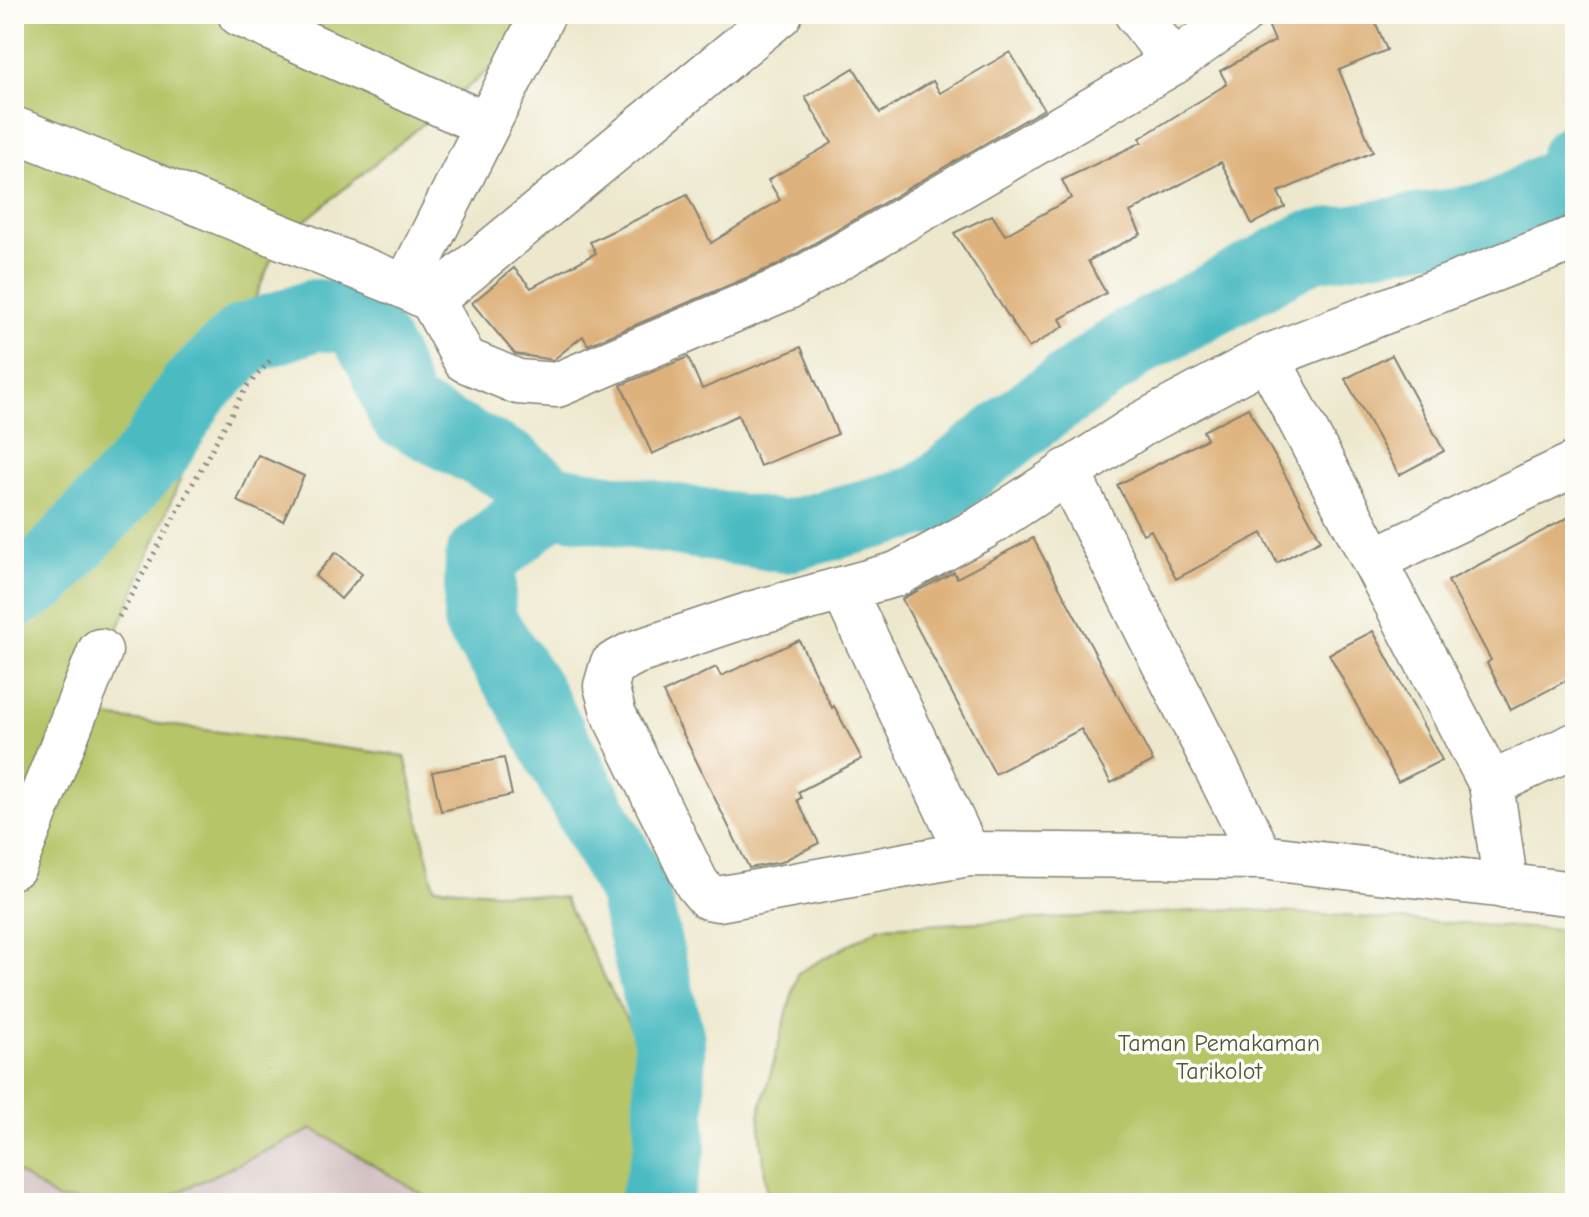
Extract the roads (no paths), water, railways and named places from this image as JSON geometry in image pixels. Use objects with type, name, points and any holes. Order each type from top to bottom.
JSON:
[{"type":"street","points":[[240,14],[487,125]]},
{"type":"street","points":[[419,294],[487,125],[543,14]]},
{"type":"street","points":[[419,294],[780,14]]},
{"type":"street","points":[[1137,14],[1174,62]]},
{"type":"street","points":[[14,129],[419,294],[465,360],[518,382],[557,385],[788,287],[1174,62],[1241,14]]},
{"type":"street","points":[[1575,238],[1267,357],[1142,424],[970,535],[897,574],[844,591],[754,613],[634,653],[612,665],[606,686],[614,715],[697,884],[708,897],[731,898],[968,854],[1261,857],[1575,894]]},
{"type":"street","points":[[1267,357],[1491,784],[1506,887]]},
{"type":"street","points":[[1374,560],[1575,464]]},
{"type":"street","points":[[1067,471],[1261,857]]},
{"type":"street","points":[[844,591],[968,854]]},
{"type":"street","points":[[14,866],[100,651]]},
{"type":"street","points":[[1491,784],[1575,745]]},
{"type":"waterway","points":[[14,593],[42,576],[154,453],[193,390],[245,339],[315,315],[357,318],[382,360],[403,412],[511,467],[551,500],[784,537],[924,500],[1036,411],[1134,342],[1309,247],[1497,217],[1568,178],[1575,159]]},
{"type":"waterway","points":[[551,500],[481,558],[479,620],[527,692],[633,889],[669,1040],[670,1148],[654,1203]]},
{"type":"park label","name":"Taman Pemakaman Tarikolot","points":[[1219,1057]]}]
